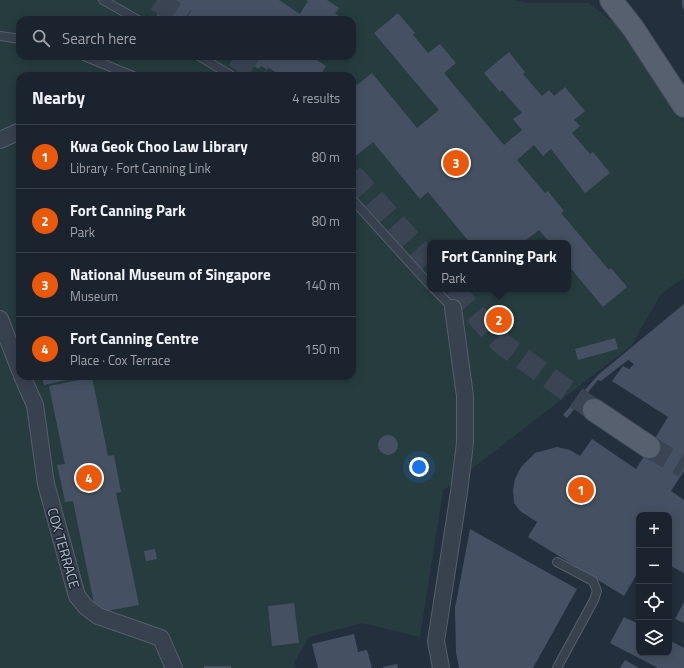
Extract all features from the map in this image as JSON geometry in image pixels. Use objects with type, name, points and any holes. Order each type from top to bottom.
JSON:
[{"type":"main road","points":[[611,0],[633,28],[684,106]]},
{"type":"main road","points":[[594,410],[649,447]]},
{"type":"street","points":[[0,140],[16,133]]},
{"type":"street","points":[[441,668],[436,642],[459,492],[464,443],[464,396],[453,308]]},
{"type":"street","points":[[0,319],[16,361]]},
{"type":"street","name":"COX TERRACE","points":[[24,380],[35,404],[46,484],[77,596],[86,607],[98,616],[161,638],[174,668]]},
{"type":"lane","points":[[103,0],[131,16]]},
{"type":"lane","points":[[0,36],[16,38]]},
{"type":"lane","points":[[94,60],[123,72]]},
{"type":"lane","points":[[206,60],[225,72]]},
{"type":"lane","points":[[356,203],[427,282]]},
{"type":"lane","points":[[437,292],[453,308]]},
{"type":"lane","points":[[557,562],[593,581],[597,591],[594,600],[557,668]]},
{"type":"green space","points":[[0,0],[514,0],[528,3],[589,3],[616,25],[684,122],[684,278],[661,294],[631,346],[443,491],[420,637],[362,623],[309,637],[294,663],[296,668],[0,668]]},
{"type":"building","points":[[159,0],[279,0],[300,14],[308,1],[306,0],[327,0],[339,8],[335,13],[339,16],[157,16]]},
{"type":"building","points":[[682,0],[684,0],[684,11],[682,6]]},
{"type":"building","points":[[398,13],[415,33],[413,35],[428,53],[440,44],[456,63],[444,73],[504,145],[522,130],[513,119],[522,113],[502,90],[500,92],[484,73],[509,52],[525,72],[523,74],[542,96],[549,90],[554,96],[565,87],[585,111],[574,120],[580,126],[572,133],[590,154],[593,152],[610,173],[585,193],[551,149],[543,156],[534,145],[517,160],[545,193],[548,191],[564,211],[561,213],[609,270],[611,268],[627,287],[603,307],[571,269],[571,240],[547,240],[539,230],[526,240],[468,240],[428,192],[420,199],[373,142],[356,156],[356,86],[372,73],[417,128],[439,110],[374,33]]},
{"type":"building","points":[[245,60],[317,60],[326,66],[322,72],[275,72],[269,68],[268,70],[261,66],[259,69]]},
{"type":"building","points":[[684,304],[684,471],[671,491],[684,500],[684,573],[672,567],[672,512],[636,512],[636,576],[624,596],[528,537],[537,522],[520,511],[514,503],[513,490],[515,479],[521,467],[535,453],[557,447],[570,450],[580,456],[592,439],[636,469],[668,417],[612,381],[623,366],[629,369],[634,364],[628,360],[601,381],[598,380],[567,418],[563,415],[598,375]]},
{"type":"building","points":[[615,338],[618,349],[578,360],[575,349]]},
{"type":"building","points":[[43,380],[66,380],[44,385]]},
{"type":"building","points":[[78,380],[93,380],[108,456],[114,455],[121,492],[116,493],[139,605],[96,613],[73,501],[65,502],[57,465],[65,464],[49,386]]},
{"type":"building","points":[[388,435],[395,438],[398,445],[395,452],[388,455],[381,452],[378,445],[381,438]]},
{"type":"building","points":[[470,529],[577,589],[533,668],[459,668],[456,653],[455,608]]},
{"type":"building","points":[[155,549],[157,559],[146,561],[144,551]]},
{"type":"building","points":[[684,602],[684,623],[675,619]]},
{"type":"building","points":[[294,603],[299,643],[272,646],[268,606]]},
{"type":"building","points":[[624,617],[636,623],[636,656],[672,656],[672,642],[684,648],[684,668],[658,668],[610,643]]},
{"type":"building","points":[[354,634],[358,652],[367,650],[372,668],[318,668],[312,644]]},
{"type":"building","points":[[625,660],[639,668],[620,668]]},
{"type":"building","points":[[397,664],[398,668],[383,668],[383,667]]},
{"type":"building","points":[[204,666],[231,666],[231,668],[204,668]]},
{"type":"tunnel","points":[[157,0],[179,16]]},
{"type":"tunnel","points":[[241,60],[257,72]]},
{"type":"tunnel","points":[[356,179],[427,259]]},
{"type":"tunnel","points":[[456,292],[501,343],[594,410]]},
{"type":"tunnel","points":[[649,447],[684,467]]},
{"type":"place","name":"National Museum of Singapore","points":[[456,163]]},
{"type":"place","name":"Fort Canning Park","points":[[499,320]]},
{"type":"place","name":"Fort Canning Centre","points":[[89,478]]},
{"type":"place","name":"Kwa Geok Choo Law Library","points":[[581,490]]}]
